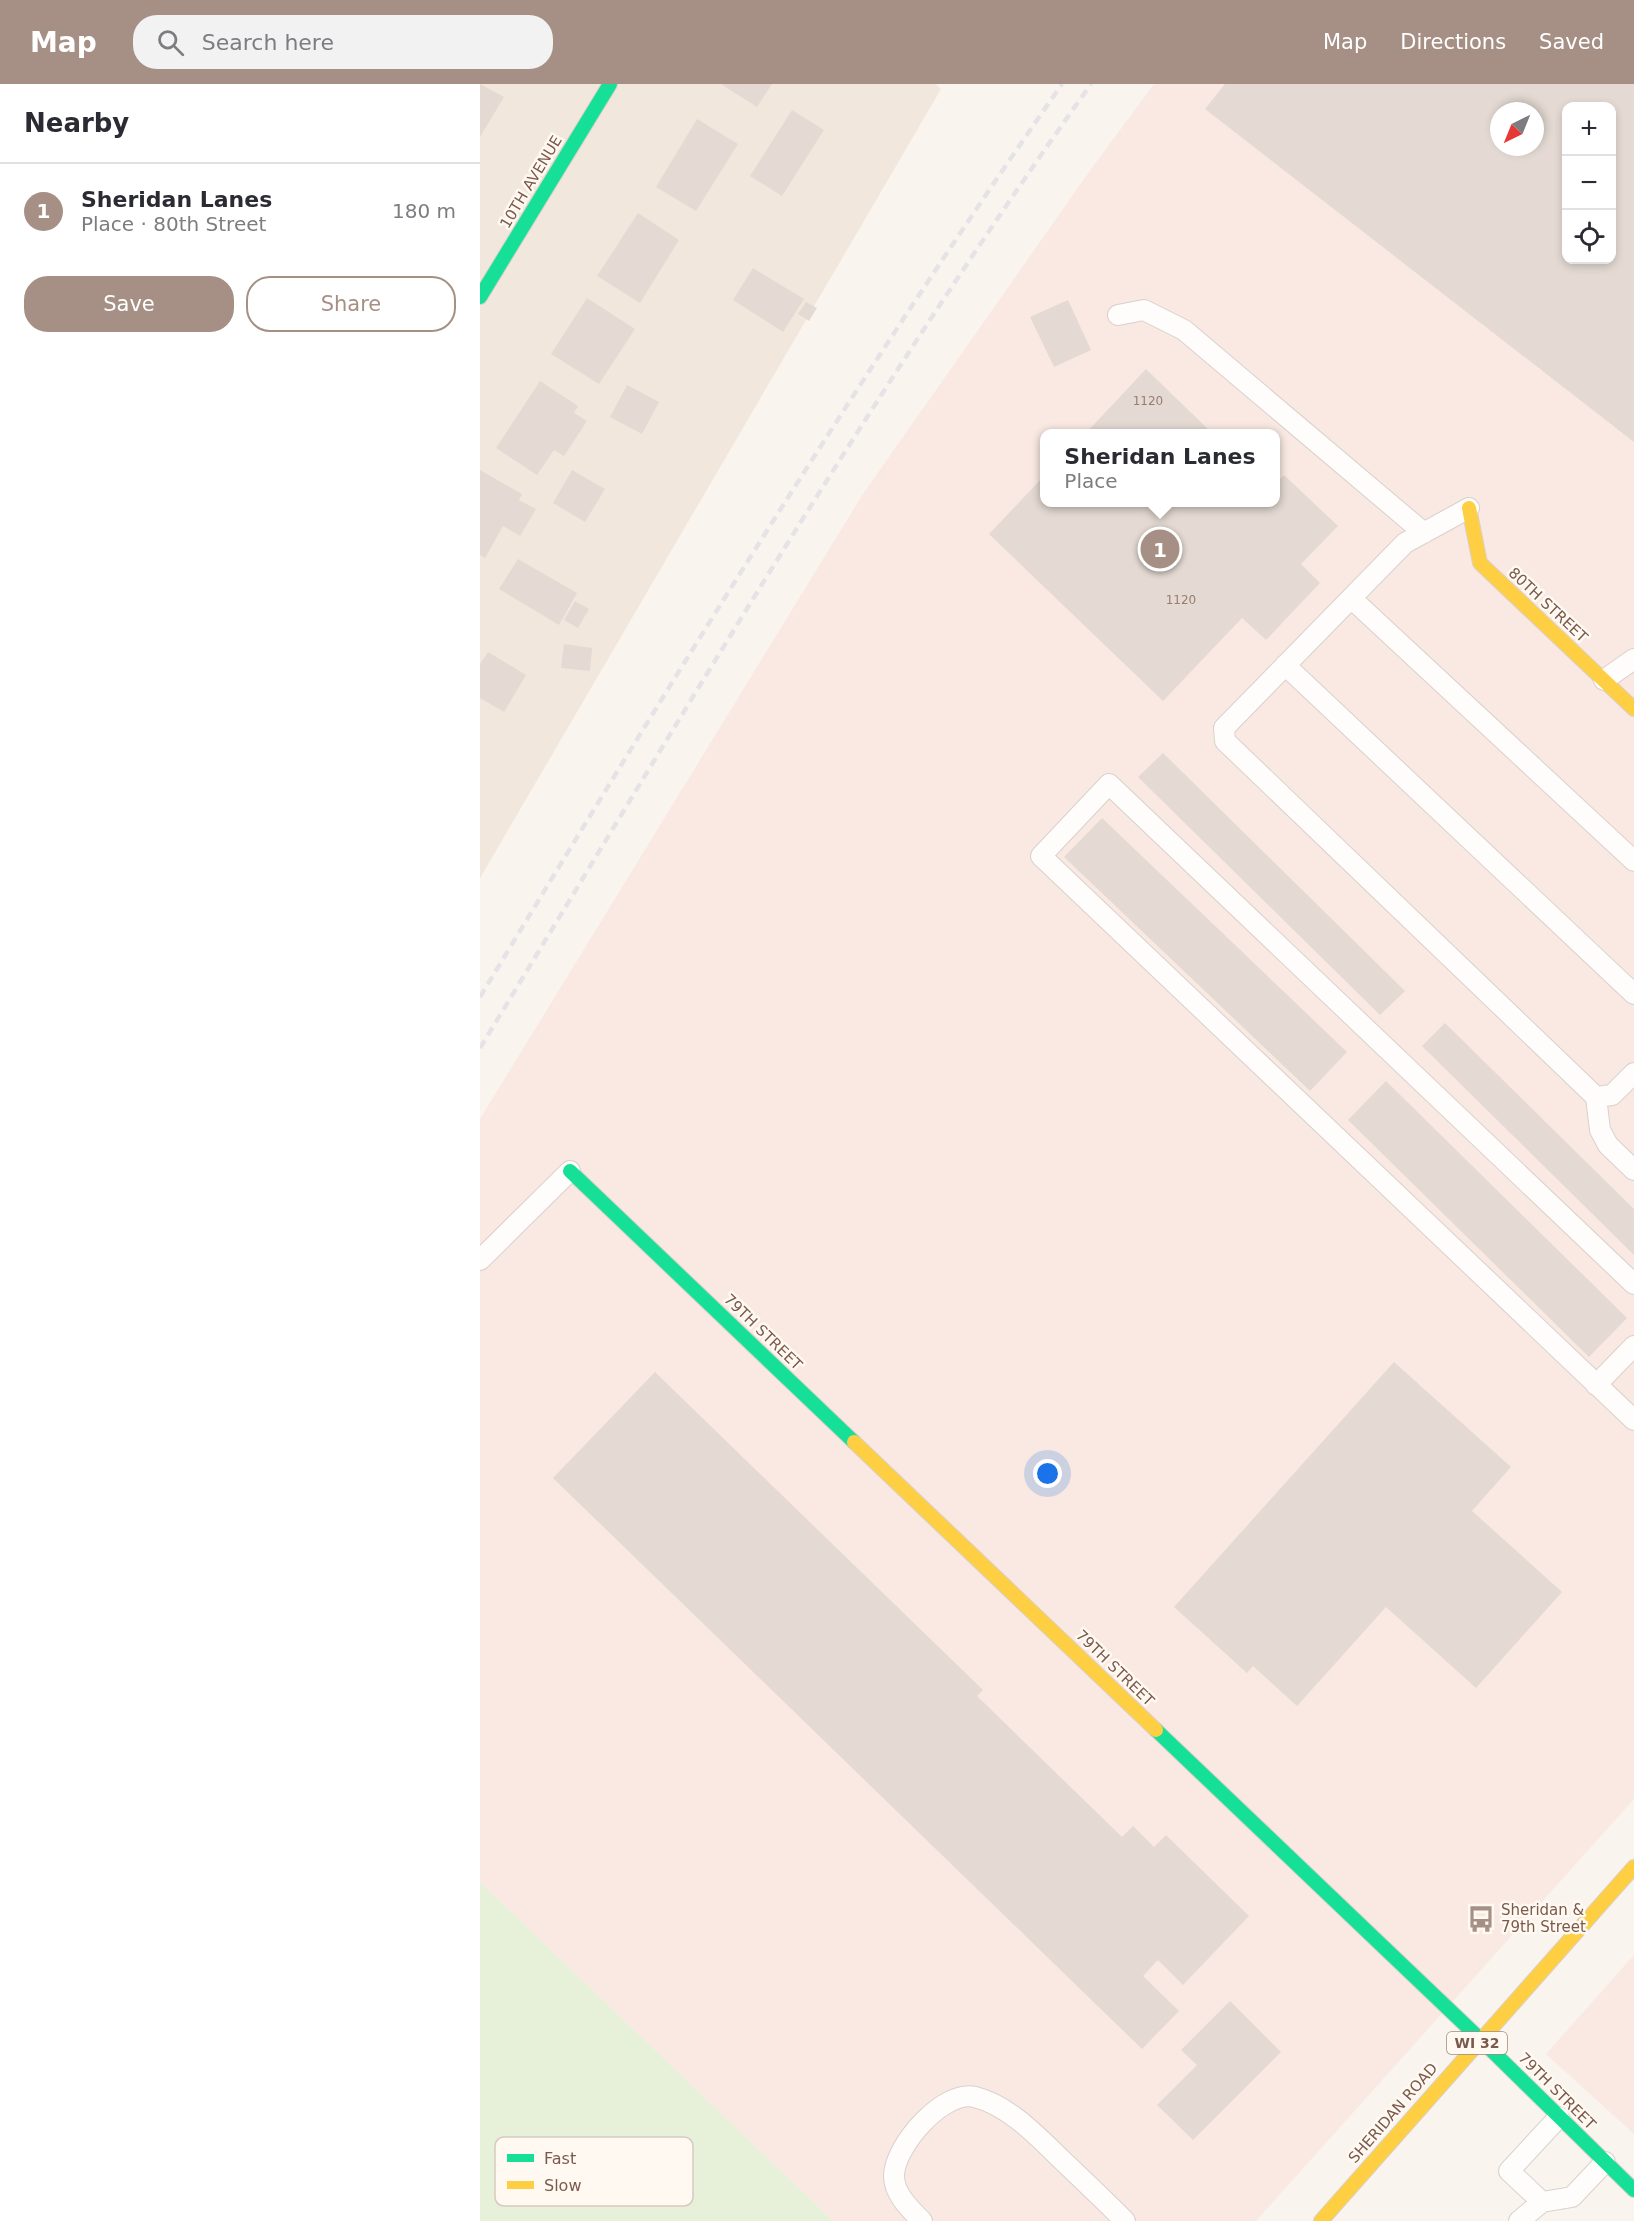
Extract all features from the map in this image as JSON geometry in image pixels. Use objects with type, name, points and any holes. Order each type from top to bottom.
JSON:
[{"type":"street","name":"10TH AVENUE","points":[[480,297],[610,84]]},
{"type":"street","name":"80TH STREET","points":[[1469,508],[1480,563],[1634,709]]},
{"type":"street","name":"79TH STREET","points":[[570,1171],[1480,2039],[1634,2190]]},
{"type":"street","name":"SHERIDAN ROAD","points":[[1321,2221],[1634,1867]]},
{"type":"lane","points":[[1118,315],[1144,310],[1184,330],[1424,533]]},
{"type":"lane","points":[[1469,508],[1405,543],[1224,728],[1225,741],[1596,1097],[1600,1130],[1608,1145],[1634,1170]]},
{"type":"lane","points":[[1351,598],[1634,861]]},
{"type":"lane","points":[[1604,680],[1634,659]]},
{"type":"lane","points":[[1285,665],[1634,994]]},
{"type":"lane","points":[[1634,1284],[1109,784],[1041,856],[1634,1420]]},
{"type":"lane","points":[[1596,1097],[1612,1095],[1634,1073]]},
{"type":"lane","points":[[480,1260],[570,1171]]},
{"type":"lane","points":[[1596,1385],[1634,1346]]},
{"type":"lane","points":[[922,2221],[898,2193],[893,2178],[901,2151],[925,2119],[943,2105],[959,2097],[974,2096],[996,2105],[1038,2137],[1125,2221]]},
{"type":"lane","points":[[1542,2202],[1509,2170],[1559,2117]]},
{"type":"lane","points":[[1519,2221],[1542,2202],[1572,2197],[1605,2162]]},
{"type":"shaded area","points":[[480,84],[936,84],[941,89],[480,878]]},
{"type":"shaded area","points":[[1154,84],[1634,84],[1634,1799],[1256,2221],[833,2221],[480,1882],[480,1119],[863,494],[1089,172]]},
{"type":"shaded area","points":[[1634,1955],[1634,2134],[1546,2054]]},
{"type":"green space","points":[[480,1882],[833,2221],[480,2221]]},
{"type":"building","points":[[480,84],[504,97],[480,137]]},
{"type":"building","points":[[721,84],[772,84],[757,107]]},
{"type":"building","points":[[1225,84],[1634,84],[1634,442],[1205,109]]},
{"type":"building","points":[[792,110],[824,130],[782,196],[750,176]]},
{"type":"building","points":[[697,119],[738,144],[696,211],[656,187]]},
{"type":"building","points":[[638,213],[679,240],[640,303],[597,276]]},
{"type":"building","points":[[753,268],[804,299],[783,332],[733,300]]},
{"type":"building","points":[[587,298],[635,329],[599,384],[551,354]]},
{"type":"building","points":[[1068,300],[1091,350],[1054,367],[1030,317]]},
{"type":"building","points":[[806,302],[817,308],[809,321],[798,314]]},
{"type":"building","points":[[1146,369],[1208,429],[1090,429]]},
{"type":"building","points":[[540,381],[578,406],[574,413],[587,421],[564,456],[554,450],[537,475],[496,448]]},
{"type":"building","points":[[627,385],[659,402],[642,434],[610,417]]},
{"type":"building","points":[[480,470],[522,494],[519,500],[536,509],[520,536],[503,526],[485,558],[480,555]]},
{"type":"building","points":[[572,470],[605,489],[585,522],[553,503]]},
{"type":"building","points":[[1284,475],[1338,526],[1301,564],[1320,583],[1266,640],[1242,618],[1163,701],[989,534],[1040,480],[1040,507],[1280,507],[1280,479]]},
{"type":"building","points":[[518,559],[577,593],[559,625],[499,589]]},
{"type":"building","points":[[575,601],[589,609],[578,628],[564,620]]},
{"type":"building","points":[[564,644],[592,648],[590,671],[561,668]]},
{"type":"building","points":[[488,652],[526,675],[504,712],[480,698],[480,664]]},
{"type":"building","points":[[1163,753],[1405,991],[1380,1015],[1138,777]]},
{"type":"building","points":[[1102,818],[1347,1052],[1310,1091],[1064,857]]},
{"type":"building","points":[[1445,1023],[1634,1209],[1634,1255],[1422,1046]]},
{"type":"building","points":[[1386,1081],[1627,1318],[1589,1357],[1348,1120]]},
{"type":"building","points":[[1394,1362],[1511,1467],[1472,1511],[1562,1592],[1476,1688],[1386,1607],[1297,1706],[1253,1666],[1247,1673],[1174,1607]]},
{"type":"building","points":[[655,1372],[983,1690],[977,1696],[1122,1837],[1133,1826],[1154,1847],[1166,1835],[1249,1916],[1183,1985],[1158,1960],[1143,1976],[1179,2011],[1142,2049],[553,1478]]},
{"type":"building","points":[[1230,2001],[1281,2052],[1193,2140],[1157,2105],[1197,2065],[1181,2050]]},
{"type":"railway","points":[[480,997],[692,650],[837,421],[910,308],[1062,84]]},
{"type":"railway","points":[[480,1048],[702,682],[853,440],[1009,201],[1091,84]]},
{"type":"traffic: fast","points":[[480,297],[610,84]]},
{"type":"traffic: fast","points":[[570,1171],[854,1442]]},
{"type":"traffic: fast","points":[[1156,1730],[1480,2039],[1634,2190]]},
{"type":"traffic: slow","points":[[1469,508],[1480,563],[1634,709]]},
{"type":"traffic: slow","points":[[854,1442],[1156,1730]]},
{"type":"traffic: slow","points":[[1321,2221],[1634,1867]]},
{"type":"place","name":"Sheridan Lanes","points":[[1160,549]]},
{"type":"place","name":"Sheridan & 79th Street","points":[[1481,1919]]}]
